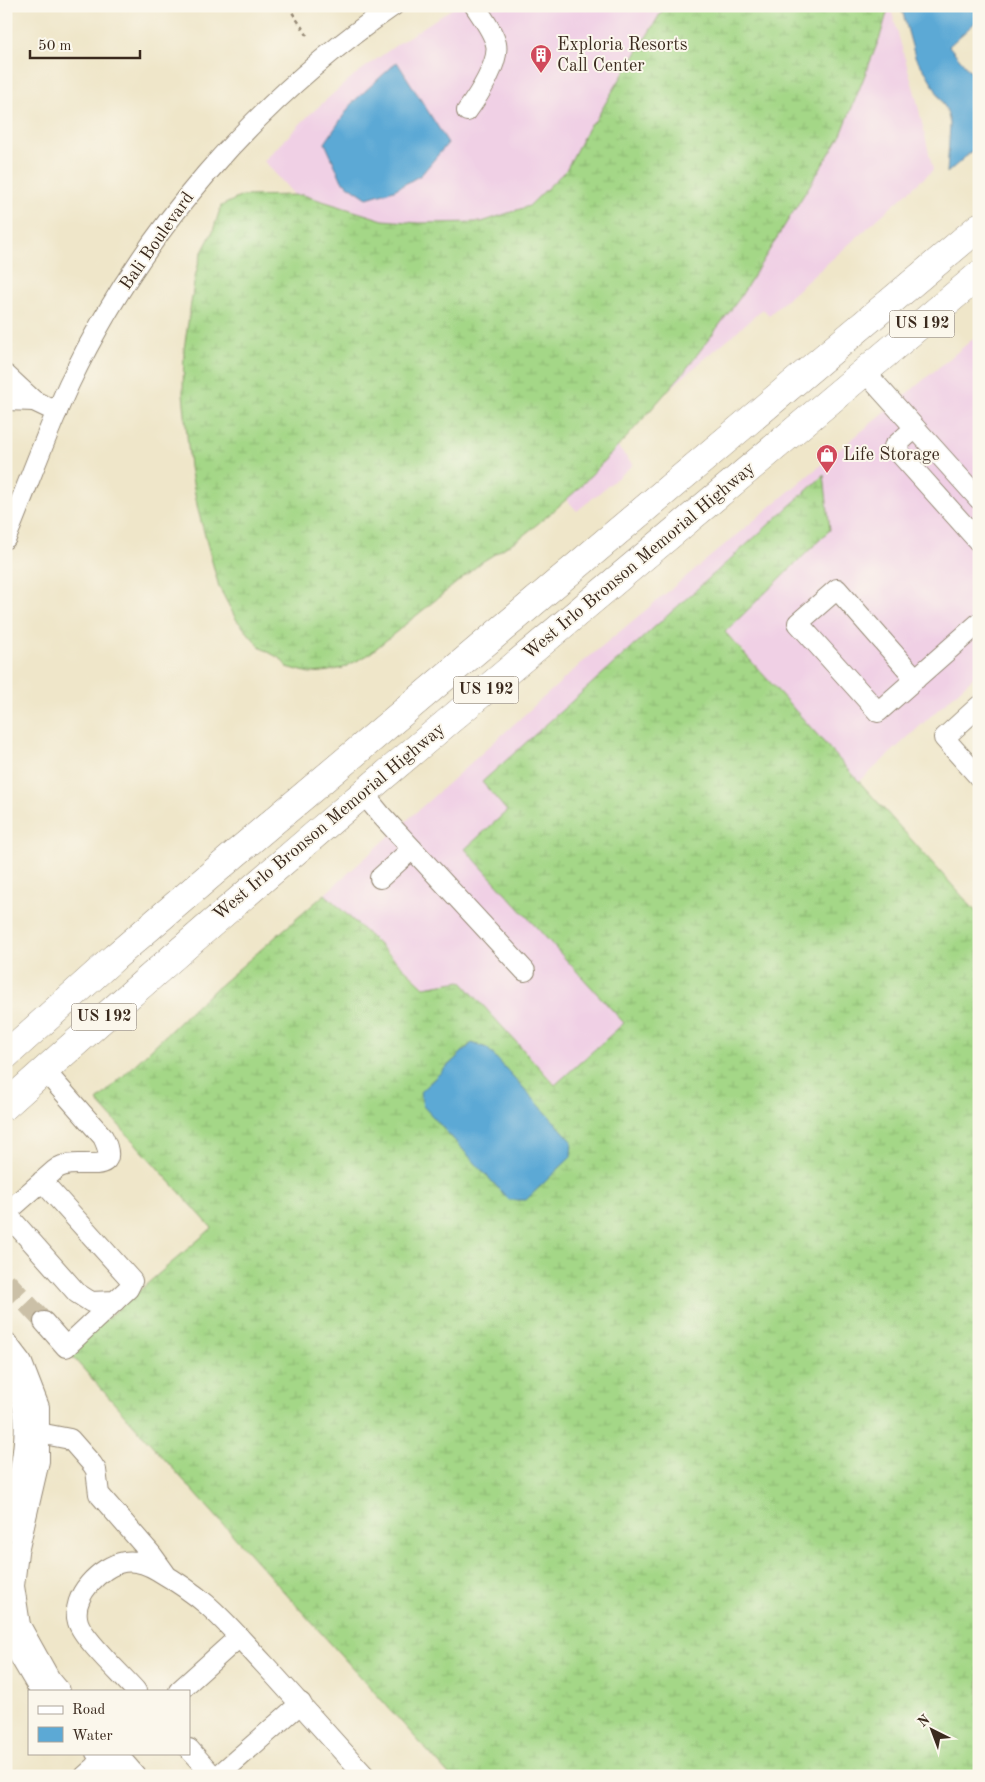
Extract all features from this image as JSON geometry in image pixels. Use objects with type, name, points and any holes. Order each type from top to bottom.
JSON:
[{"type":"highway","name":"West Irlo Bronson Memorial Highway","points":[[6,1055],[115,957],[339,766],[979,227]]},
{"type":"highway","name":"West Irlo Bronson Memorial Highway","points":[[6,1104],[126,996],[308,839],[979,275]]},
{"type":"highway","points":[[865,372],[865,355],[884,306]]},
{"type":"highway","points":[[813,416],[836,375],[840,362],[834,348]]},
{"type":"highway","points":[[363,793],[365,775],[370,759],[405,710]]},
{"type":"highway","points":[[308,839],[334,798],[340,780],[339,766]]},
{"type":"street","name":"Bali Boulevard","points":[[6,538],[57,412],[84,356],[130,276],[187,197],[218,160],[294,84],[339,46],[393,6]]},
{"type":"street","points":[[467,111],[480,92],[497,51],[494,38],[475,6]]},
{"type":"street","points":[[865,372],[979,499]]},
{"type":"street","points":[[6,375],[34,401],[57,412]]},
{"type":"street","points":[[6,400],[34,401]]},
{"type":"street","points":[[915,428],[894,447],[979,542]]},
{"type":"street","points":[[916,678],[836,588],[798,623],[878,712],[979,622]]},
{"type":"street","points":[[979,706],[944,738],[979,777]]},
{"type":"street","points":[[363,793],[525,971]]},
{"type":"street","points":[[380,878],[412,849]]},
{"type":"street","points":[[44,1070],[103,1137],[108,1146],[109,1157],[106,1161],[99,1164],[63,1165],[6,1213],[77,1293],[91,1302],[115,1301]]},
{"type":"street","points":[[42,1181],[132,1281],[128,1289],[66,1346],[44,1322]]},
{"type":"street","points":[[6,1342],[22,1363],[38,1408],[6,1531]]},
{"type":"street","points":[[6,1372],[21,1401],[32,1433]]},
{"type":"street","points":[[32,1433],[70,1439],[96,1470],[98,1494],[168,1576]]},
{"type":"street","points":[[18,1488],[18,1552],[14,1586],[20,1625],[50,1679],[59,1690]]},
{"type":"street","points":[[135,1690],[82,1630],[76,1615],[81,1597],[92,1581],[107,1568],[125,1562],[142,1563],[168,1576],[207,1604],[300,1703],[357,1773]]},
{"type":"street","points":[[6,1623],[10,1640],[39,1690]]},
{"type":"street","points":[[180,1690],[239,1637]]},
{"type":"street","points":[[218,1776],[300,1703]]},
{"type":"street","points":[[190,1750],[213,1776]]},
{"type":"street","points":[[86,1776],[106,1755]]},
{"type":"street","points":[[106,1755],[116,1776]]},
{"type":"street","points":[[106,1755],[136,1776]]},
{"type":"path","points":[[288,6],[307,35]]},
{"type":"shaded area","points":[[456,6],[890,6],[916,97],[933,170],[769,315],[763,309],[611,439],[633,465],[577,511],[264,161],[308,116],[353,76]]},
{"type":"shaded area","points":[[979,334],[979,672],[859,782],[725,631],[829,530],[482,782],[507,811],[465,849],[624,1023],[556,1085],[461,981],[425,987],[325,894],[583,662]]},
{"type":"green space","points":[[665,6],[889,6],[880,37],[841,135],[739,299],[684,372],[627,437],[577,490],[551,513],[520,538],[482,562],[368,655],[343,668],[324,672],[309,673],[287,667],[281,659],[261,648],[236,619],[219,587],[198,510],[190,467],[183,393],[184,349],[195,277],[201,254],[213,231],[221,206],[242,196],[303,195],[383,220],[418,223],[482,222],[529,206],[566,170],[590,124],[595,121]]},
{"type":"green space","points":[[824,475],[830,530],[725,632],[979,915],[979,1776],[450,1776],[68,1352],[212,1228],[97,1101],[197,1005],[325,894],[424,987],[461,981],[555,1085],[624,1023],[465,849],[507,811],[482,782]],"holes":[[[472,1043],[487,1048],[420,1092]]]},
{"type":"water","points":[[901,6],[978,6],[979,19],[949,46],[979,82],[979,145],[947,173],[950,124],[947,111],[927,74],[915,57]]},
{"type":"water","points":[[397,62],[448,143],[421,175],[394,190],[367,198],[342,181],[325,143],[352,103]]},
{"type":"water","points":[[472,1043],[487,1048],[572,1141],[571,1157],[526,1200],[509,1200],[423,1106],[420,1092]]},
{"type":"tunnel","points":[[6,1281],[44,1322]]},
{"type":"place","name":"Exploria Resorts Call Center","points":[[541,74]]},
{"type":"place","name":"Life Storage","points":[[827,474]]}]
